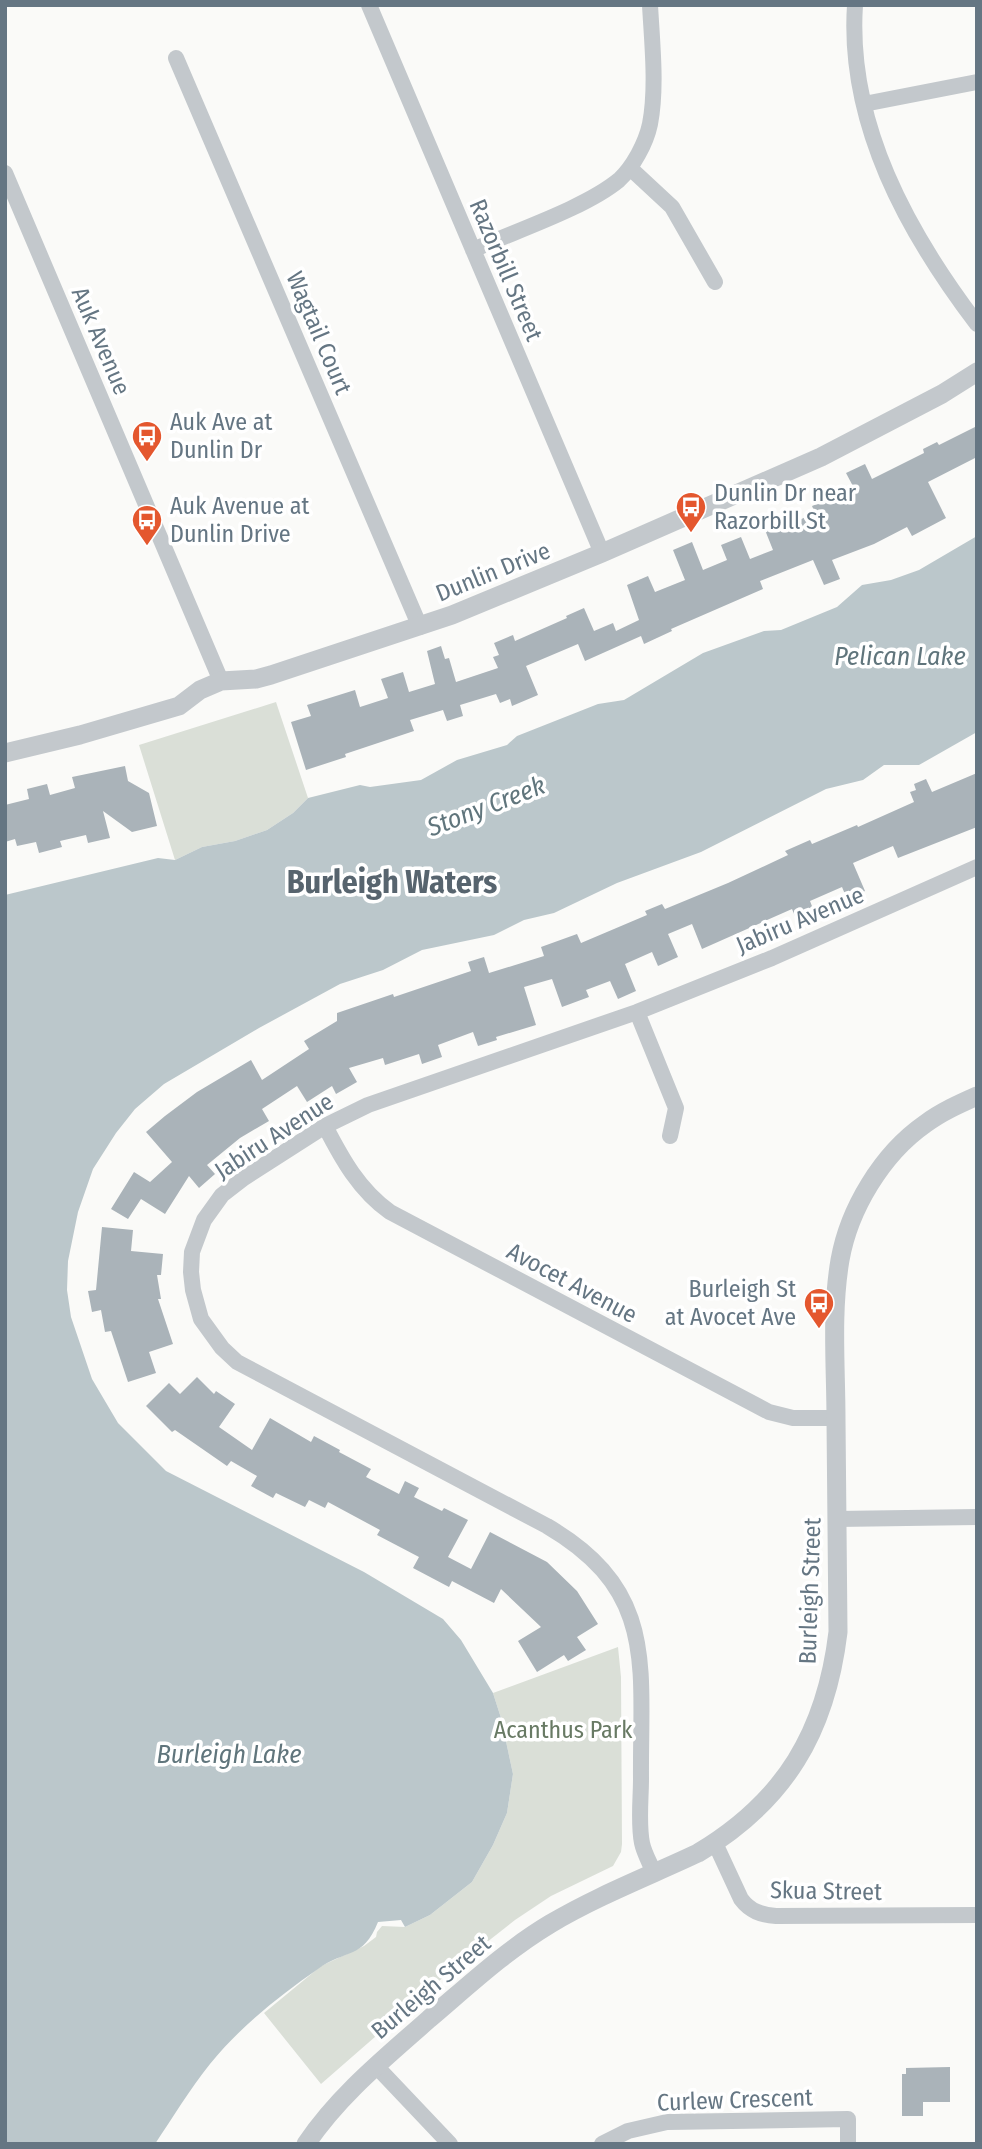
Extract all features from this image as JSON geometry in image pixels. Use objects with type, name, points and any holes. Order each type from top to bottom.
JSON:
[{"type":"street","name":"Razorbill Street","points":[[369,5],[602,553]]},
{"type":"street","points":[[473,250],[591,197],[618,180],[630,168],[649,126],[652,107],[650,5]]},
{"type":"street","points":[[855,5],[856,61],[877,150],[897,198],[924,247],[951,290],[977,324]]},
{"type":"street","name":"Wagtail Court","points":[[176,58],[420,627]]},
{"type":"street","points":[[864,104],[977,82]]},
{"type":"street","points":[[630,168],[672,207],[715,282]]},
{"type":"street","name":"Auk Avenue","points":[[5,173],[221,681]]},
{"type":"street","name":"Dunlin Drive","points":[[5,753],[80,735],[179,706],[200,690],[221,681],[256,679],[271,675],[471,608],[804,465],[942,394],[977,372]]},
{"type":"street","name":"Jabiru Avenue","points":[[654,1873],[641,1834],[639,1655],[630,1614],[610,1576],[595,1559],[547,1526],[237,1362],[216,1341],[201,1319],[193,1290],[192,1252],[213,1204],[244,1178],[325,1126],[368,1105],[637,1012],[772,958],[977,867]]},
{"type":"street","points":[[637,1012],[676,1108],[670,1136]]},
{"type":"street","name":"Burleigh Street","points":[[306,2144],[327,2116],[376,2066],[492,1965],[531,1936],[573,1911],[715,1843],[741,1824],[780,1785],[813,1731],[824,1703],[831,1682],[838,1632],[837,1278],[848,1231],[859,1202],[876,1175],[902,1144],[924,1124],[977,1096]]},
{"type":"street","name":"Avocet Avenue","points":[[325,1126],[355,1178],[368,1195],[390,1212],[769,1412],[793,1418],[836,1418]]},
{"type":"street","points":[[837,1519],[977,1517]]},
{"type":"street","name":"Skua Street","points":[[715,1843],[741,1899],[746,1906],[761,1913],[776,1916],[977,1914]]},
{"type":"street","points":[[376,2066],[450,2144]]},
{"type":"street","name":"Curlew Crescent","points":[[602,2144],[628,2131],[667,2122],[848,2119],[848,2144]]},
{"type":"green space","points":[[276,702],[308,798],[293,813],[267,830],[235,841],[202,847],[175,860],[139,745]]},
{"type":"green space","name":"Acanthus Park","points":[[618,1647],[621,1677],[622,1844],[621,1852],[613,1866],[551,1896],[515,1920],[454,1968],[321,2084],[264,2013],[321,1966],[364,1946],[376,1937],[382,1926],[405,1927],[430,1915],[472,1882],[507,1813],[513,1774],[493,1693]]},
{"type":"water","name":"Burleigh Lake","points":[[977,536],[977,732],[919,765],[884,765],[863,780],[826,789],[701,852],[617,883],[554,913],[524,920],[494,935],[422,950],[383,970],[340,984],[164,1084],[135,1109],[93,1169],[78,1212],[68,1261],[67,1290],[71,1317],[92,1379],[118,1423],[166,1471],[364,1572],[443,1619],[461,1640],[493,1693],[513,1774],[507,1813],[472,1882],[430,1915],[405,1927],[401,1920],[378,1922],[360,1948],[328,1963],[275,2001],[234,2037],[210,2064],[155,2144],[5,2144],[5,895],[158,858],[175,860],[202,847],[235,841],[267,830],[293,813],[308,798],[360,785],[370,787],[421,780],[457,760],[507,745],[517,736],[598,704],[624,700],[703,653],[764,631],[781,630],[837,607],[862,585],[891,580],[919,570]]},
{"type":"building","points":[[977,426],[977,457],[928,482],[946,518],[912,536],[907,527],[874,544],[832,560],[840,579],[824,585],[813,560],[760,581],[763,589],[671,629],[672,631],[644,644],[641,636],[585,661],[578,644],[526,666],[538,695],[512,706],[510,699],[500,703],[496,694],[460,705],[463,716],[447,721],[443,710],[410,720],[414,731],[306,770],[291,722],[311,716],[307,705],[355,690],[360,707],[388,698],[381,679],[403,672],[409,692],[435,684],[427,651],[441,646],[445,659],[449,658],[456,682],[498,668],[493,657],[499,655],[494,643],[513,635],[515,641],[584,608],[594,631],[613,623],[616,631],[639,620],[627,585],[648,576],[655,592],[685,580],[673,550],[692,542],[703,570],[727,560],[721,545],[741,537],[750,559],[773,550],[763,525],[786,515],[790,524],[815,513],[812,506],[827,500],[828,503],[855,490],[846,473],[865,464],[872,479],[924,453],[923,449],[937,442],[939,445]]},
{"type":"building","points":[[125,766],[128,781],[149,793],[157,826],[132,832],[103,811],[110,838],[88,843],[86,835],[60,841],[62,847],[39,853],[36,842],[17,846],[15,839],[5,842],[5,805],[29,799],[27,789],[47,784],[50,795],[75,788],[72,777]]},
{"type":"building","points":[[977,773],[977,827],[898,858],[893,846],[853,863],[865,891],[847,899],[842,887],[810,901],[815,914],[797,921],[792,909],[702,949],[692,924],[668,934],[678,957],[658,966],[652,952],[625,964],[636,991],[618,999],[610,981],[586,990],[589,997],[562,1007],[552,979],[524,987],[536,1025],[496,1037],[497,1040],[478,1046],[473,1032],[438,1045],[442,1057],[422,1064],[419,1054],[385,1065],[383,1058],[349,1068],[357,1082],[336,1094],[332,1086],[307,1102],[297,1086],[262,1109],[269,1121],[240,1138],[207,1165],[215,1174],[199,1188],[189,1176],[165,1214],[141,1199],[128,1219],[111,1209],[134,1172],[150,1182],[172,1162],[146,1132],[197,1092],[251,1060],[262,1080],[309,1049],[304,1041],[337,1021],[337,1013],[471,971],[468,962],[484,957],[489,973],[544,956],[541,947],[577,934],[581,943],[647,915],[645,911],[662,904],[665,909],[728,883],[788,855],[785,851],[810,840],[812,844],[914,802],[910,792],[916,790],[914,784],[926,779],[932,792]]},
{"type":"building","points":[[102,1227],[133,1230],[131,1251],[163,1254],[161,1275],[157,1275],[161,1299],[158,1299],[173,1344],[149,1352],[156,1373],[128,1382],[111,1331],[105,1332],[101,1310],[92,1312],[88,1291],[96,1290]]},
{"type":"building","points":[[197,1377],[214,1394],[216,1391],[235,1404],[219,1427],[252,1450],[270,1418],[311,1442],[314,1436],[340,1450],[339,1452],[371,1469],[366,1477],[399,1494],[405,1481],[419,1488],[414,1497],[468,1520],[448,1557],[471,1569],[490,1532],[547,1562],[577,1591],[598,1624],[577,1637],[586,1650],[568,1661],[564,1655],[537,1672],[518,1641],[541,1627],[501,1589],[494,1603],[452,1581],[449,1587],[413,1568],[419,1557],[377,1535],[380,1530],[328,1502],[325,1508],[309,1500],[305,1507],[276,1493],[273,1498],[251,1486],[257,1476],[231,1461],[227,1466],[175,1430],[172,1432],[146,1406],[169,1383],[180,1394]]},
{"type":"building","points":[[950,2067],[950,2102],[923,2102],[923,2116],[902,2116],[902,2074],[906,2074],[906,2068]]},
{"type":"place","name":"Auk Ave at Dunlin Dr","points":[[147,463]]},
{"type":"place","name":"Dunlin Dr near Razorbill St","points":[[691,534]]},
{"type":"place","name":"Auk Avenue at Dunlin Drive","points":[[147,547]]},
{"type":"place","name":"Burleigh St at Avocet Ave","points":[[819,1330]]},
{"type":"district","name":"Burleigh Waters","points":[[392,882]]},
{"type":"water label","name":"Pelican Lake","points":[[900,656]]},
{"type":"water label","name":"Stony Creek","points":[[486,806]]}]
